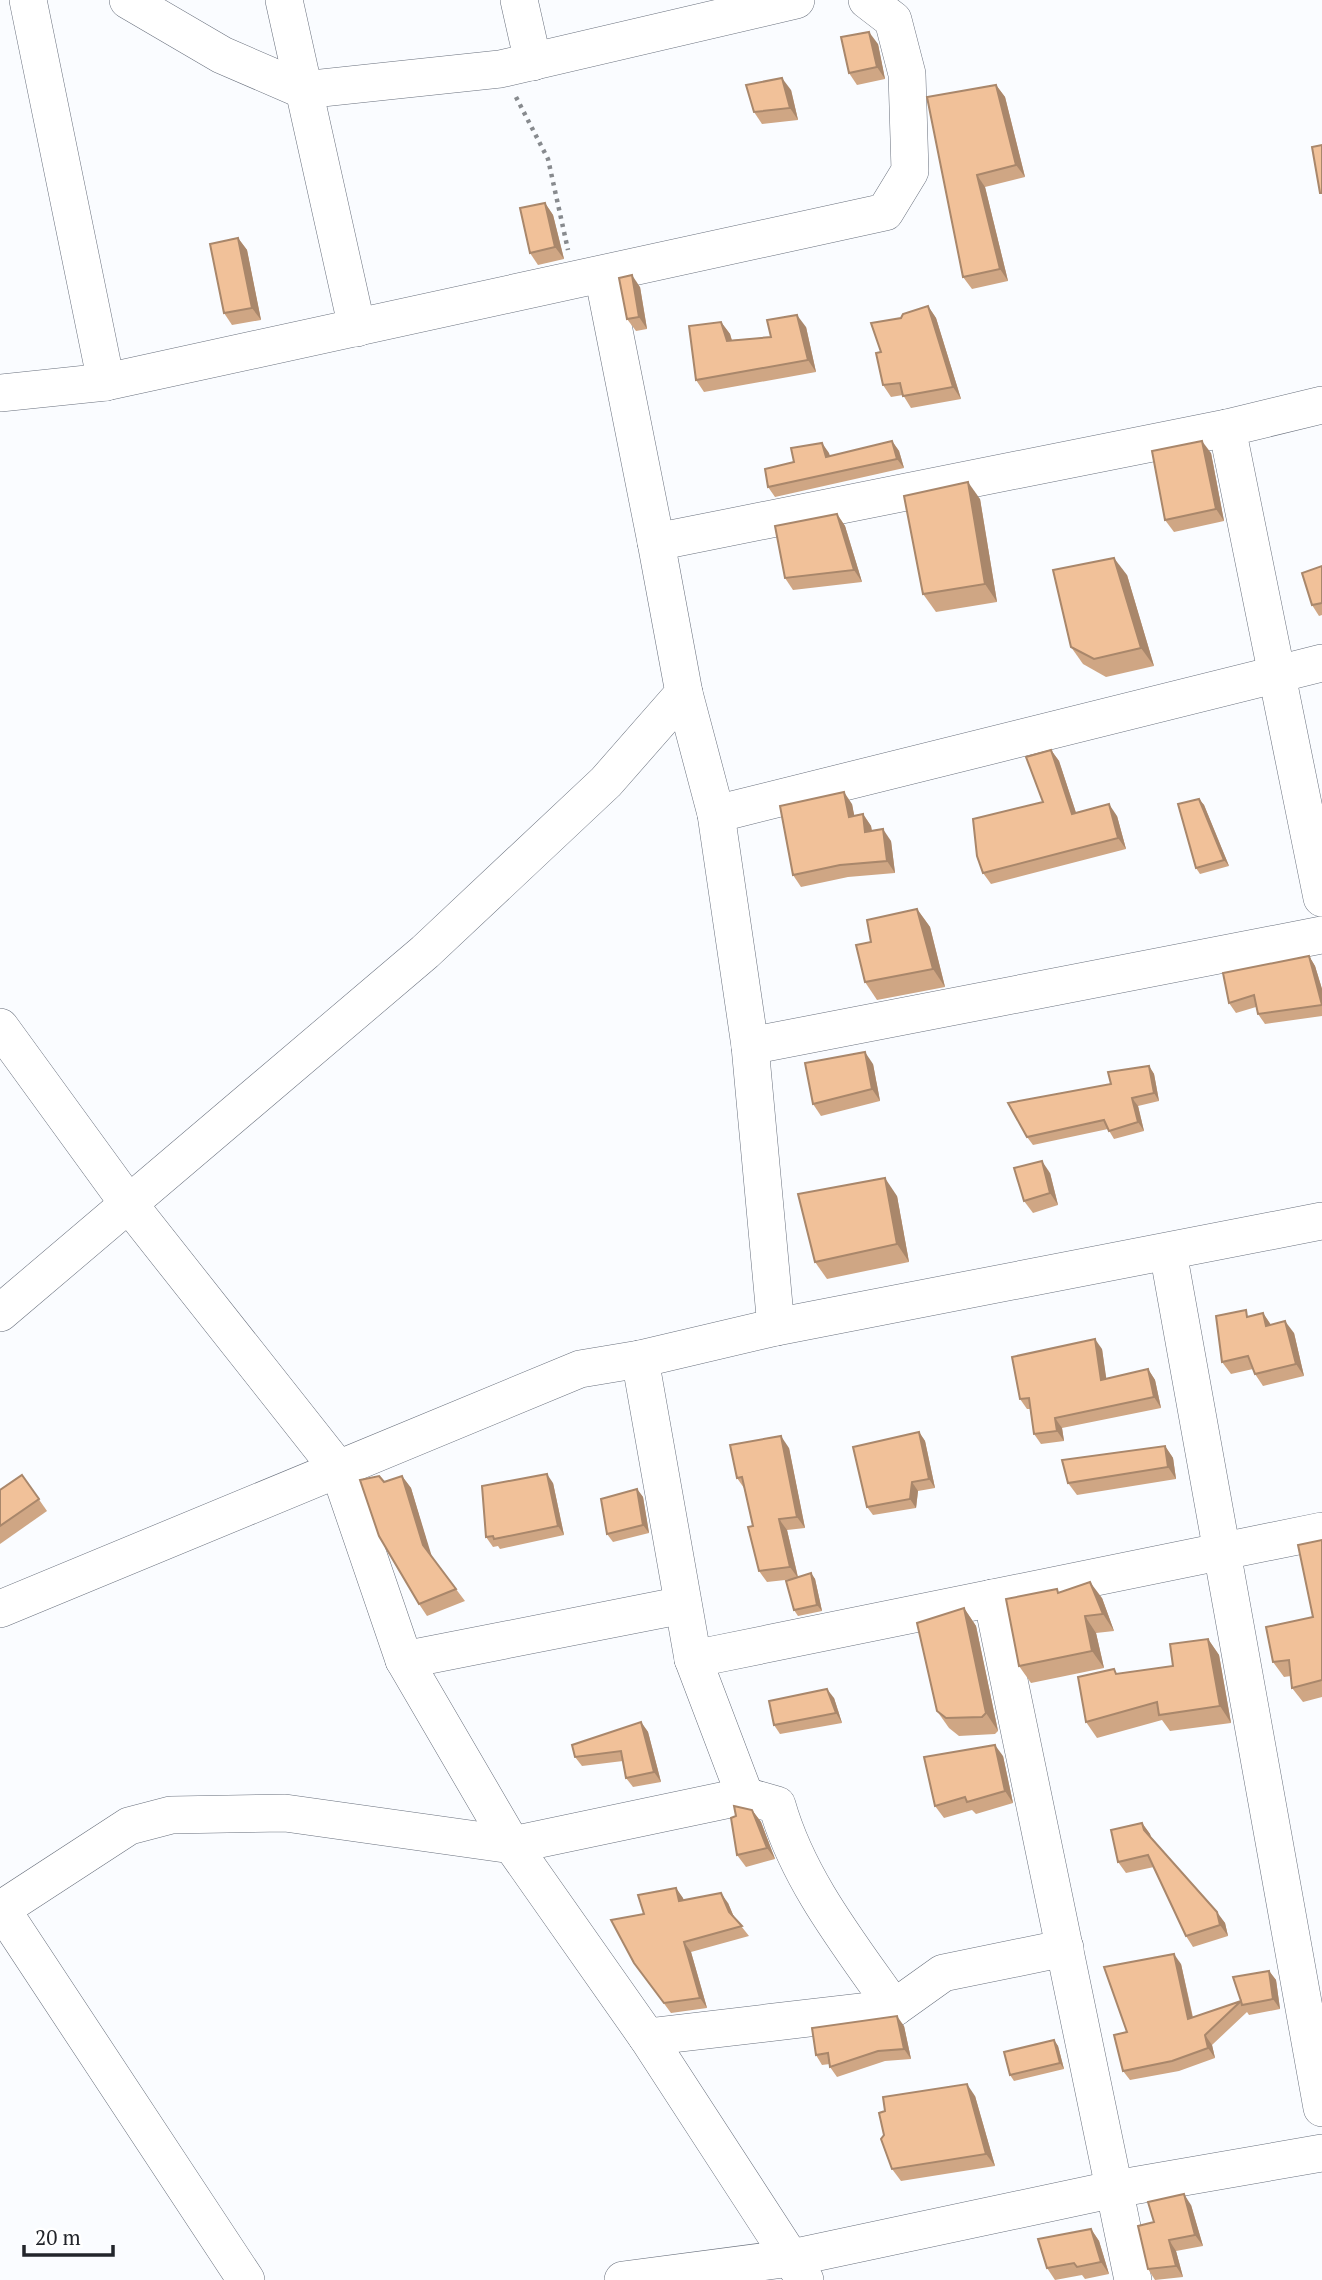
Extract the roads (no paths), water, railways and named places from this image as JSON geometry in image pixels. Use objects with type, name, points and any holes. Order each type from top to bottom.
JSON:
[{"type":"street","points":[[29,0],[106,382]]},
{"type":"street","points":[[128,0],[222,55],[303,90],[517,65],[796,0]]},
{"type":"street","points":[[284,0],[357,328]]},
{"type":"street","points":[[517,65],[519,0]]},
{"type":"street","points":[[0,393],[106,382],[885,212],[910,171],[907,74],[893,20],[867,0]]},
{"type":"street","points":[[590,277],[656,542],[684,693],[716,814],[750,1046],[776,1327]]},
{"type":"street","points":[[656,542],[1227,428],[1322,405]]},
{"type":"street","points":[[1227,428],[1322,898]]},
{"type":"street","points":[[716,814],[1322,663]]},
{"type":"street","points":[[0,1313],[425,951],[606,782],[684,693]]},
{"type":"street","points":[[750,1046],[1322,935]]},
{"type":"street","points":[[0,1027],[128,1203],[339,1470],[404,1660],[512,1845],[647,2037],[798,2269]]},
{"type":"street","points":[[0,1609],[580,1368],[640,1359],[776,1327],[1322,1221]]},
{"type":"street","points":[[1168,1252],[1322,2108]]},
{"type":"street","points":[[640,1359],[693,1659],[745,1796]]},
{"type":"street","points":[[693,1659],[1322,1531]]},
{"type":"street","points":[[992,1598],[1133,2280]]},
{"type":"street","points":[[404,1660],[683,1605]]},
{"type":"street","points":[[246,2280],[1,1909],[129,1826],[171,1815],[285,1813],[512,1845],[745,1796],[776,1805],[783,1826],[827,1913],[894,2008]]},
{"type":"street","points":[[647,2037],[894,2008],[943,1973],[1065,1948]]},
{"type":"street","points":[[623,2280],[798,2269],[1115,2189],[1322,2153]]}]
